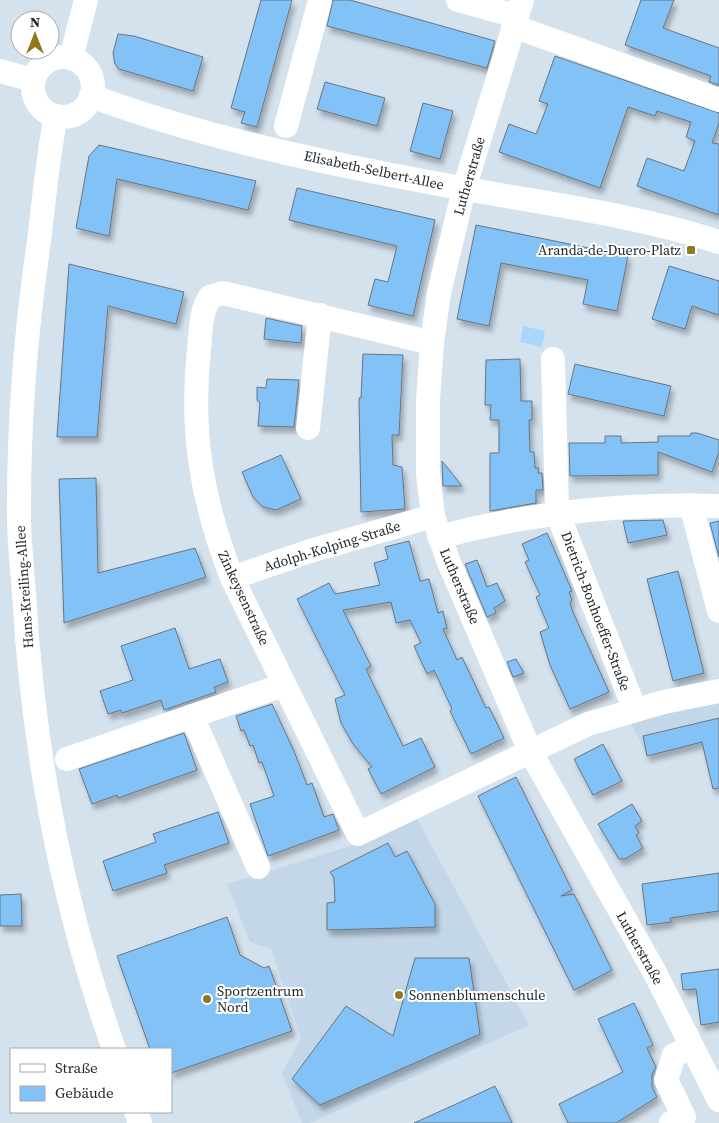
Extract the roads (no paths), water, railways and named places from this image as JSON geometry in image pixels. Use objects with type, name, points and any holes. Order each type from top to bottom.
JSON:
[{"type":"street","points":[[71,58],[86,0]]},
{"type":"street","points":[[286,126],[320,0]]},
{"type":"street","points":[[458,0],[517,14],[719,100]]},
{"type":"street","name":"Lutherstraße","points":[[517,14],[464,189],[439,293],[432,343],[427,438],[428,474],[436,526],[530,751],[654,971],[719,1100]]},
{"type":"street","points":[[59,57],[71,58],[87,69],[91,77],[91,96],[86,106],[78,113],[67,117],[56,116],[39,107],[32,90],[33,80],[38,69],[47,61],[59,57]]},
{"type":"street","points":[[0,70],[33,80]]},
{"type":"street","name":"Elisabeth-Selbert-Allee","points":[[91,96],[188,129],[464,189],[618,217],[719,242]]},
{"type":"street","name":"Hans-Kreiling-Allee","points":[[56,116],[49,150],[36,260],[25,377],[18,505],[28,652],[42,763],[60,856],[83,953],[114,1048]]},
{"type":"street","name":"Zinkeysenstraße","points":[[432,343],[223,293],[210,297],[205,305],[194,414],[204,493],[218,544],[232,578],[358,834],[530,751]]},
{"type":"street","points":[[308,428],[320,315]]},
{"type":"street","points":[[553,360],[557,512]]},
{"type":"street","name":"Adolph-Kolping-Straße","points":[[232,578],[310,551],[436,526],[484,525],[557,512],[629,505],[719,506]]},
{"type":"street","points":[[691,505],[719,611]]},
{"type":"street","name":"Dietrich-Bonhoeffer-Straße","points":[[557,512],[635,710]]},
{"type":"street","points":[[67,759],[284,684]]},
{"type":"street","name":"Dietrich-Bonhoeffer-Straße","points":[[530,751],[588,724],[635,710],[719,691]]},
{"type":"street","points":[[192,716],[258,867]]},
{"type":"street","points":[[672,1123],[684,1117],[666,1080],[674,1055],[692,1047]]},
{"type":"place","name":"Aranda-de-Duero-Platz","points":[[691,250]]},
{"type":"place","name":"Sonnenblumenschule","points":[[399,995]]},
{"type":"place","name":"Sportzentrum Nord","points":[[207,999]]}]
